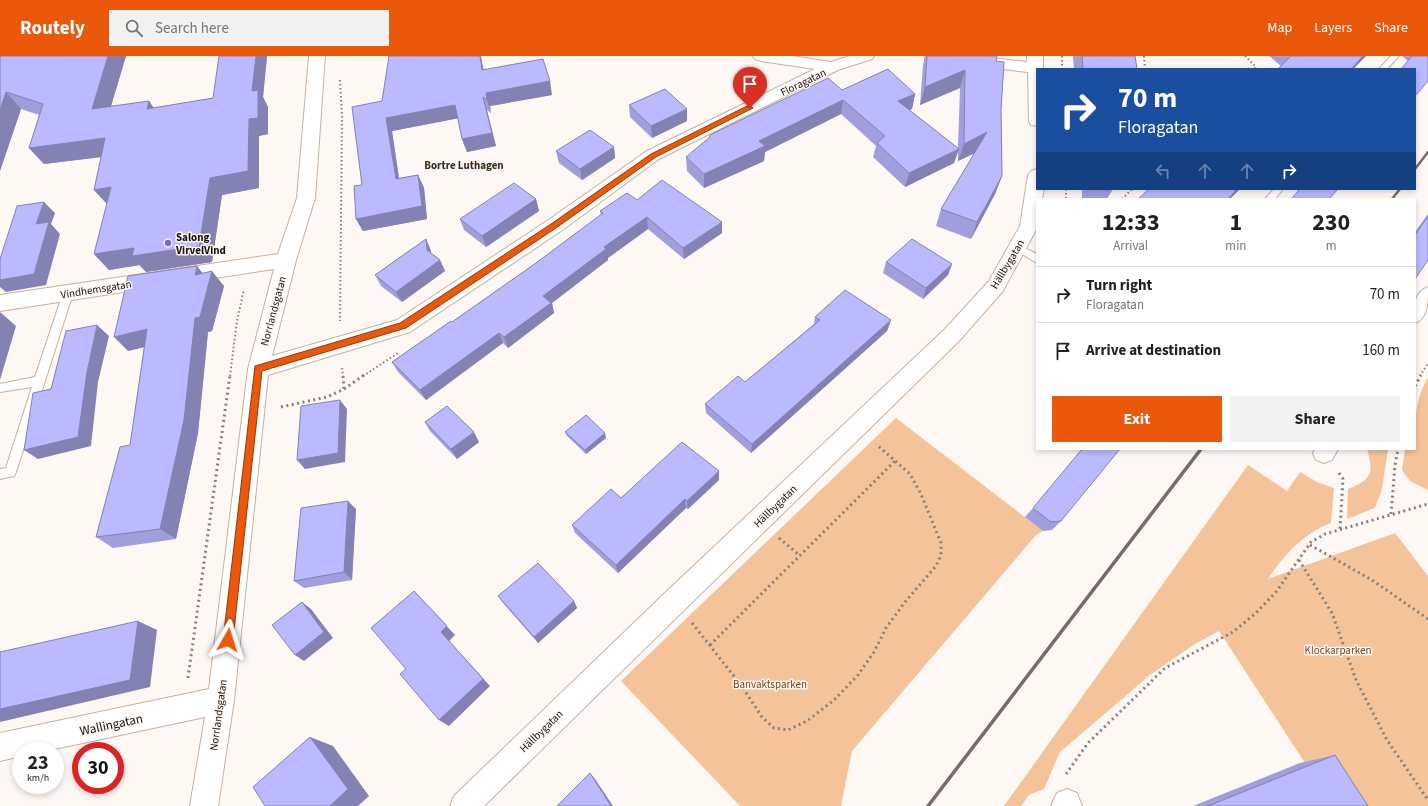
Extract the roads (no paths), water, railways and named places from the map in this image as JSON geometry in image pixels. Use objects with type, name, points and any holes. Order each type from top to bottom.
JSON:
[{"type":"street","name":"Norrlandsgatan","points":[[204,806],[221,700],[258,369],[286,260],[306,198],[317,56]]},
{"type":"street","points":[[761,56],[832,67]]},
{"type":"street","name":"Floragatan","points":[[258,369],[403,326],[554,226],[653,156],[832,67],[866,56]]},
{"type":"street","points":[[932,56],[1035,62],[1036,92]]},
{"type":"street","name":"Hällbygatan","points":[[464,806],[675,600],[952,335],[996,286],[1029,226],[1036,181]]},
{"type":"street","name":"Vindhemsgatan","points":[[0,303],[286,260]]},
{"type":"street","points":[[1416,313],[1428,295]]},
{"type":"street","name":"Wallingatan","points":[[0,747],[221,700]]},
{"type":"lane","points":[[1384,68],[1395,56]]},
{"type":"lane","points":[[1271,198],[1278,190]]},
{"type":"lane","points":[[1017,247],[1036,257]]},
{"type":"lane","points":[[0,474],[10,472],[68,293]]},
{"type":"lane","points":[[0,388],[39,382]]},
{"type":"railway","points":[[1416,168],[1428,152]]},
{"type":"railway","points":[[1393,198],[1399,190]]},
{"type":"railway","points":[[928,806],[1200,450]]},
{"type":"place","name":"Salong VirvelVind","points":[[168,243]]},
{"type":"district","name":"Bortre Luthagen","points":[[464,165]]},
{"type":"park label","name":"Klockarparken","points":[[1338,650]]},
{"type":"park label","name":"Banvaktsparken","points":[[770,684]]}]
